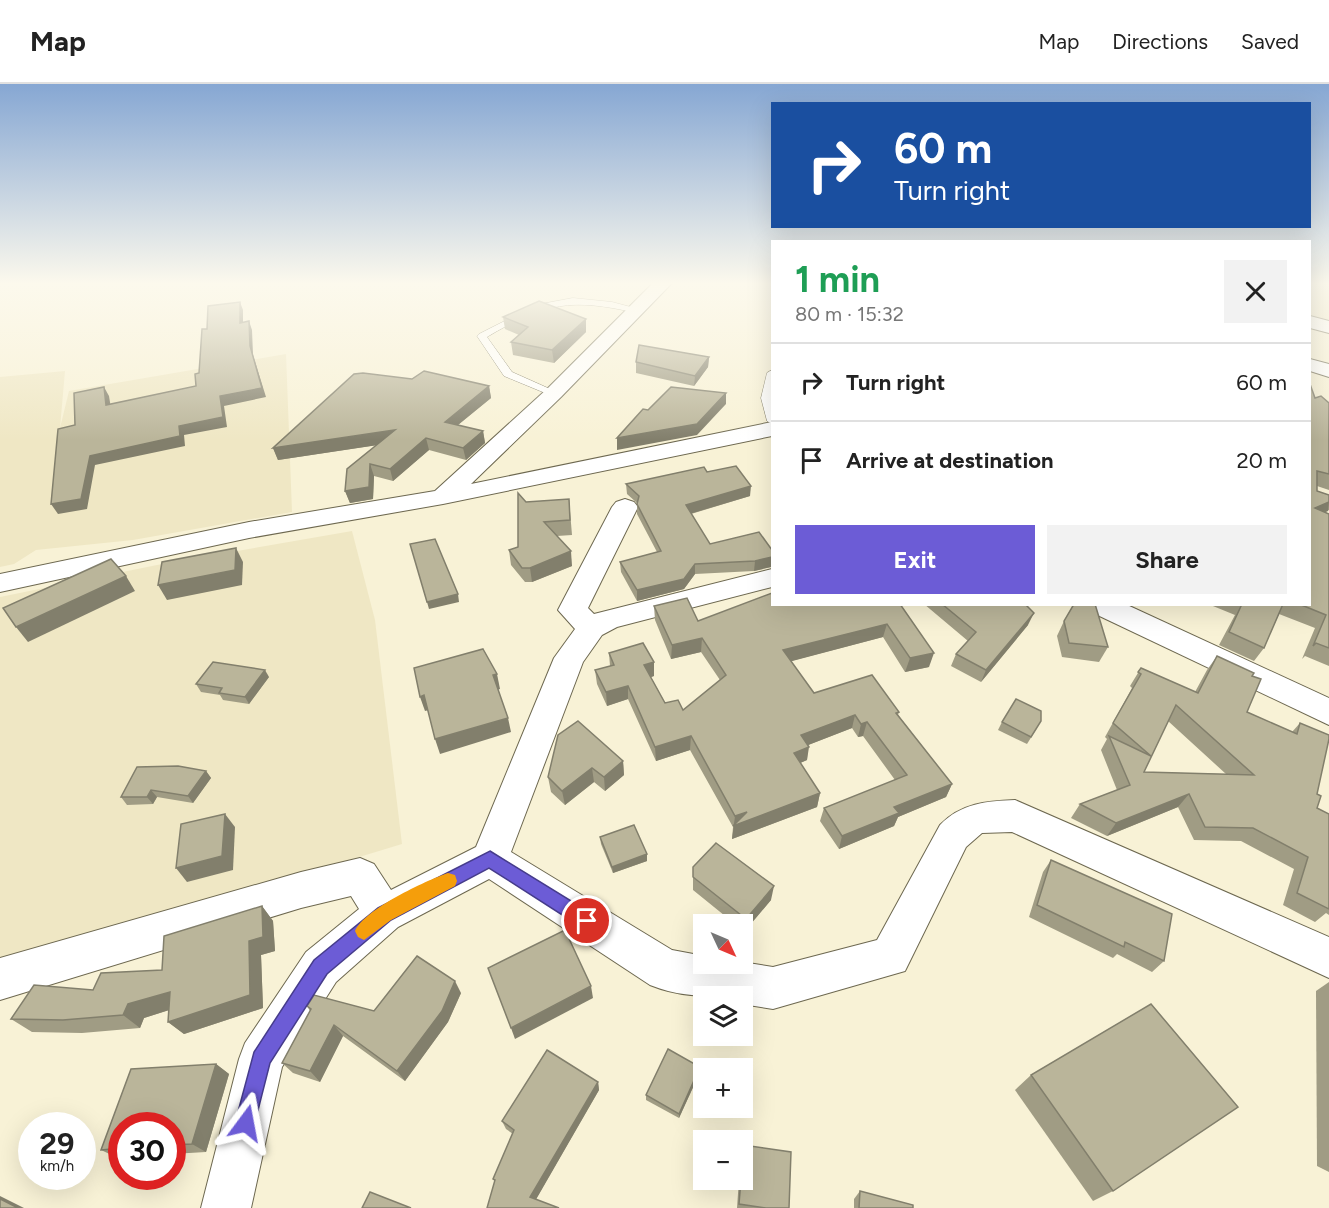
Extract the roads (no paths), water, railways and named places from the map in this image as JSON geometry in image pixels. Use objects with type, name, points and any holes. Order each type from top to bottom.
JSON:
[{"type":"street","points":[[443,497],[554,393],[611,335]]},
{"type":"street","points":[[1311,365],[1329,371]]},
{"type":"street","points":[[1311,387],[1329,384]]},
{"type":"street","points":[[0,583],[249,530],[443,497],[771,429]]},
{"type":"street","points":[[592,628],[572,610],[625,507]]},
{"type":"street","points":[[225,1208],[261,1059],[321,967],[384,914],[490,859],[569,658],[592,628],[608,619],[771,578]]},
{"type":"street","points":[[1103,606],[1329,712]]},
{"type":"street","points":[[490,859],[665,970],[773,988],[890,957],[953,836],[964,822],[1015,816],[1329,958]]},
{"type":"street","points":[[0,979],[301,890],[360,876],[384,914]]},
{"type":"lane","points":[[483,335],[508,374],[554,393]]},
{"type":"lane","points":[[771,377],[766,398],[771,417]]}]
